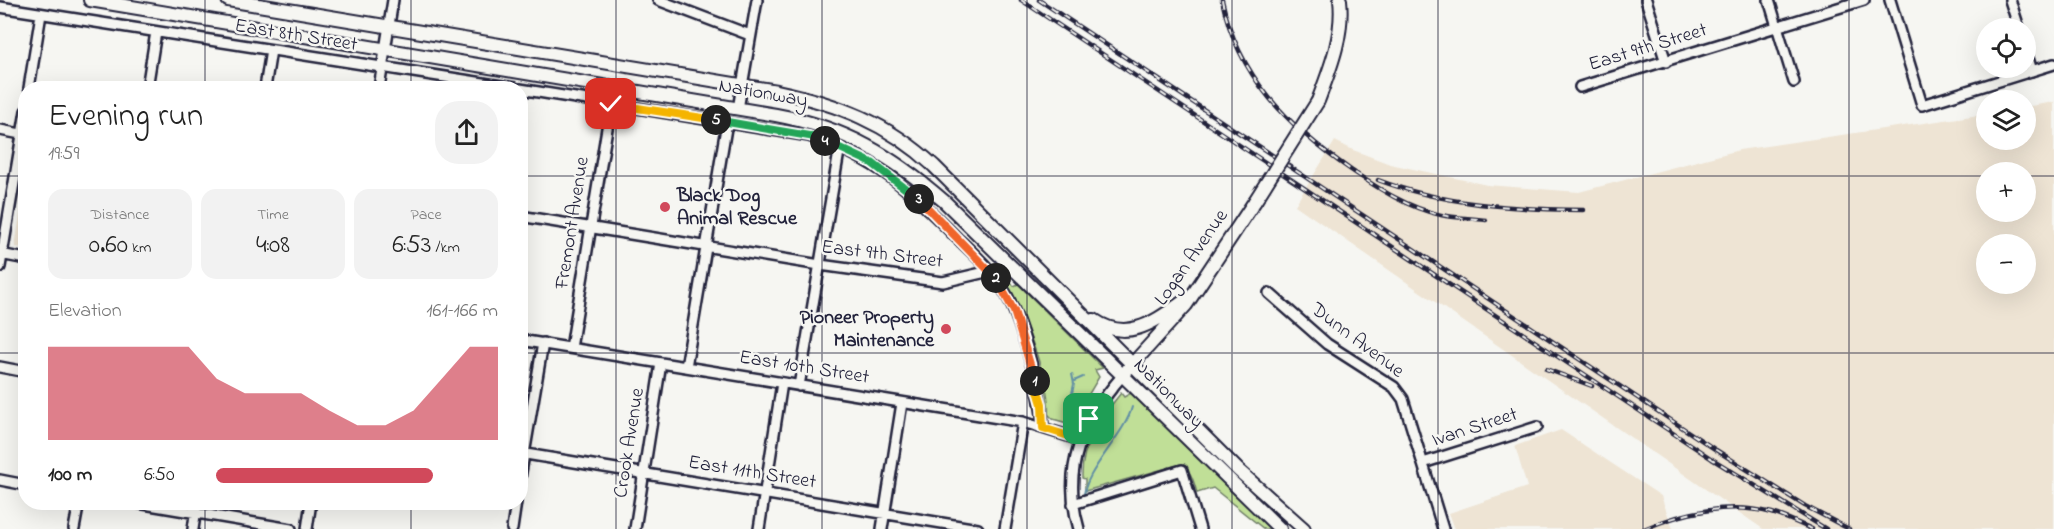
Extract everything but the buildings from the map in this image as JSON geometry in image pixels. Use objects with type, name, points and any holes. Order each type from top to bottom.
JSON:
[{"type":"main road","name":"Nationway","points":[[90,0],[793,118],[833,129],[890,158],[961,217],[1281,529]]},
{"type":"main road","name":"Nationway","points":[[228,0],[741,86],[840,107],[886,128],[934,166],[1238,470],[1304,529]]},
{"type":"main road","name":"Logan Avenue","points":[[1122,376],[1170,324],[1193,294],[1318,101],[1337,44],[1340,0]]},
{"type":"main road","points":[[1071,304],[1105,327],[1130,331],[1154,322],[1193,294]]},
{"type":"street","points":[[380,81],[393,0]]},
{"type":"street","points":[[658,0],[750,35]]},
{"type":"street","points":[[738,109],[757,0]]},
{"type":"street","points":[[1646,0],[1666,62]]},
{"type":"street","points":[[1769,0],[1794,82]]},
{"type":"street","name":"East 9th Street","points":[[1580,87],[1864,0]]},
{"type":"street","points":[[1890,0],[1922,105],[2009,78]]},
{"type":"street","points":[[2010,0],[2016,18]]},
{"type":"street","name":"East 8th Street","points":[[0,7],[461,81]]},
{"type":"street","points":[[30,81],[41,14]]},
{"type":"street","points":[[148,81],[156,32]]},
{"type":"street","points":[[266,81],[271,50]]},
{"type":"street","points":[[2036,70],[2054,64]]},
{"type":"street","points":[[528,90],[809,136],[840,146],[872,163],[912,192],[990,271],[1004,290],[1014,311],[1042,404],[1043,428]]},
{"type":"street","name":"Fremont Avenue","points":[[572,348],[611,104]]},
{"type":"street","points":[[686,367],[727,122]]},
{"type":"street","points":[[0,130],[18,133]]},
{"type":"street","points":[[799,386],[840,146]]},
{"type":"street","points":[[0,267],[18,166]]},
{"type":"street","name":"East 9th Street","points":[[528,217],[820,265],[943,282],[990,271]]},
{"type":"street","points":[[1,255],[18,258]]},
{"type":"street","name":"Dunn Avenue","points":[[1269,293],[1328,344],[1394,387],[1406,406],[1443,529]]},
{"type":"street","name":"East 10th Street","points":[[528,341],[1023,422],[1081,440]]},
{"type":"street","points":[[528,423],[543,344]]},
{"type":"street","name":"Crook Avenue","points":[[635,529],[661,363]]},
{"type":"street","points":[[0,367],[18,370]]},
{"type":"street","name":"Logan Avenue","points":[[1079,529],[1072,504],[1073,468],[1081,440],[1096,407],[1122,376]]},
{"type":"street","points":[[759,529],[782,383]]},
{"type":"street","points":[[882,529],[902,403]]},
{"type":"street","points":[[1005,529],[1023,422]]},
{"type":"street","name":"Ivan Street","points":[[1423,463],[1537,427]]},
{"type":"street","name":"East 11th Street","points":[[528,455],[978,529]]},
{"type":"street","points":[[1072,504],[1182,470],[1200,529]]},
{"type":"street","points":[[0,480],[18,483]]},
{"type":"street","points":[[74,529],[78,510]]},
{"type":"street","points":[[178,510],[291,529]]},
{"type":"street","points":[[193,529],[196,510]]},
{"type":"street","points":[[307,529],[310,510]]},
{"type":"street","points":[[512,529],[515,510]]},
{"type":"shaded area","points":[[2054,102],[2054,529],[1763,529],[1295,205],[1335,141],[1390,164],[1487,185],[1579,192],[1739,150],[1976,115],[1976,150],[2036,150],[2036,105]]},
{"type":"shaded area","points":[[18,228],[18,247],[15,247]]},
{"type":"shaded area","points":[[1561,430],[1661,496],[1673,529],[1455,529],[1449,513],[1527,487],[1515,446]]},
{"type":"green space","points":[[1008,280],[1014,286],[1018,284],[1103,368],[1095,370],[1099,377],[1071,424],[1053,419],[1048,414],[1048,401],[1040,366],[1019,309],[1004,282]]},
{"type":"green space","points":[[1133,392],[1272,529],[1264,529],[1213,488],[1197,493],[1190,474],[1180,467],[1174,466],[1085,491],[1085,479],[1082,478],[1083,465],[1093,432],[1121,393],[1124,397]]},
{"type":"waterway","points":[[1070,403],[1074,384],[1072,374]]},
{"type":"waterway","points":[[1074,381],[1083,377]]},
{"type":"waterway","points":[[1084,498],[1085,488],[1096,466],[1121,430],[1132,407]]},
{"type":"railway","points":[[1021,0],[1712,459],[1826,529]]},
{"type":"railway","points":[[1039,0],[1716,450],[1805,506],[1849,529]]},
{"type":"railway","points":[[1222,0],[1240,53],[1269,98],[1287,118],[1328,154],[1405,203],[1441,215],[1486,220]]},
{"type":"railway","points":[[1378,180],[1428,195],[1480,204],[1584,210]]},
{"type":"railway","points":[[1546,369],[1592,386]]},
{"type":"railway","points":[[1644,529],[1691,514],[1740,508],[1772,513],[1812,529]]},
{"type":"place","name":"Black Dog Animal Rescue","points":[[665,207]]},
{"type":"place","name":"Pioneer Property Maintenance","points":[[946,329]]},
{"type":"route","points":[[611,104],[809,136],[840,146],[872,163],[912,192],[990,271],[1004,290],[1014,311],[1042,404],[1043,428],[1081,440],[1089,419]]}]
